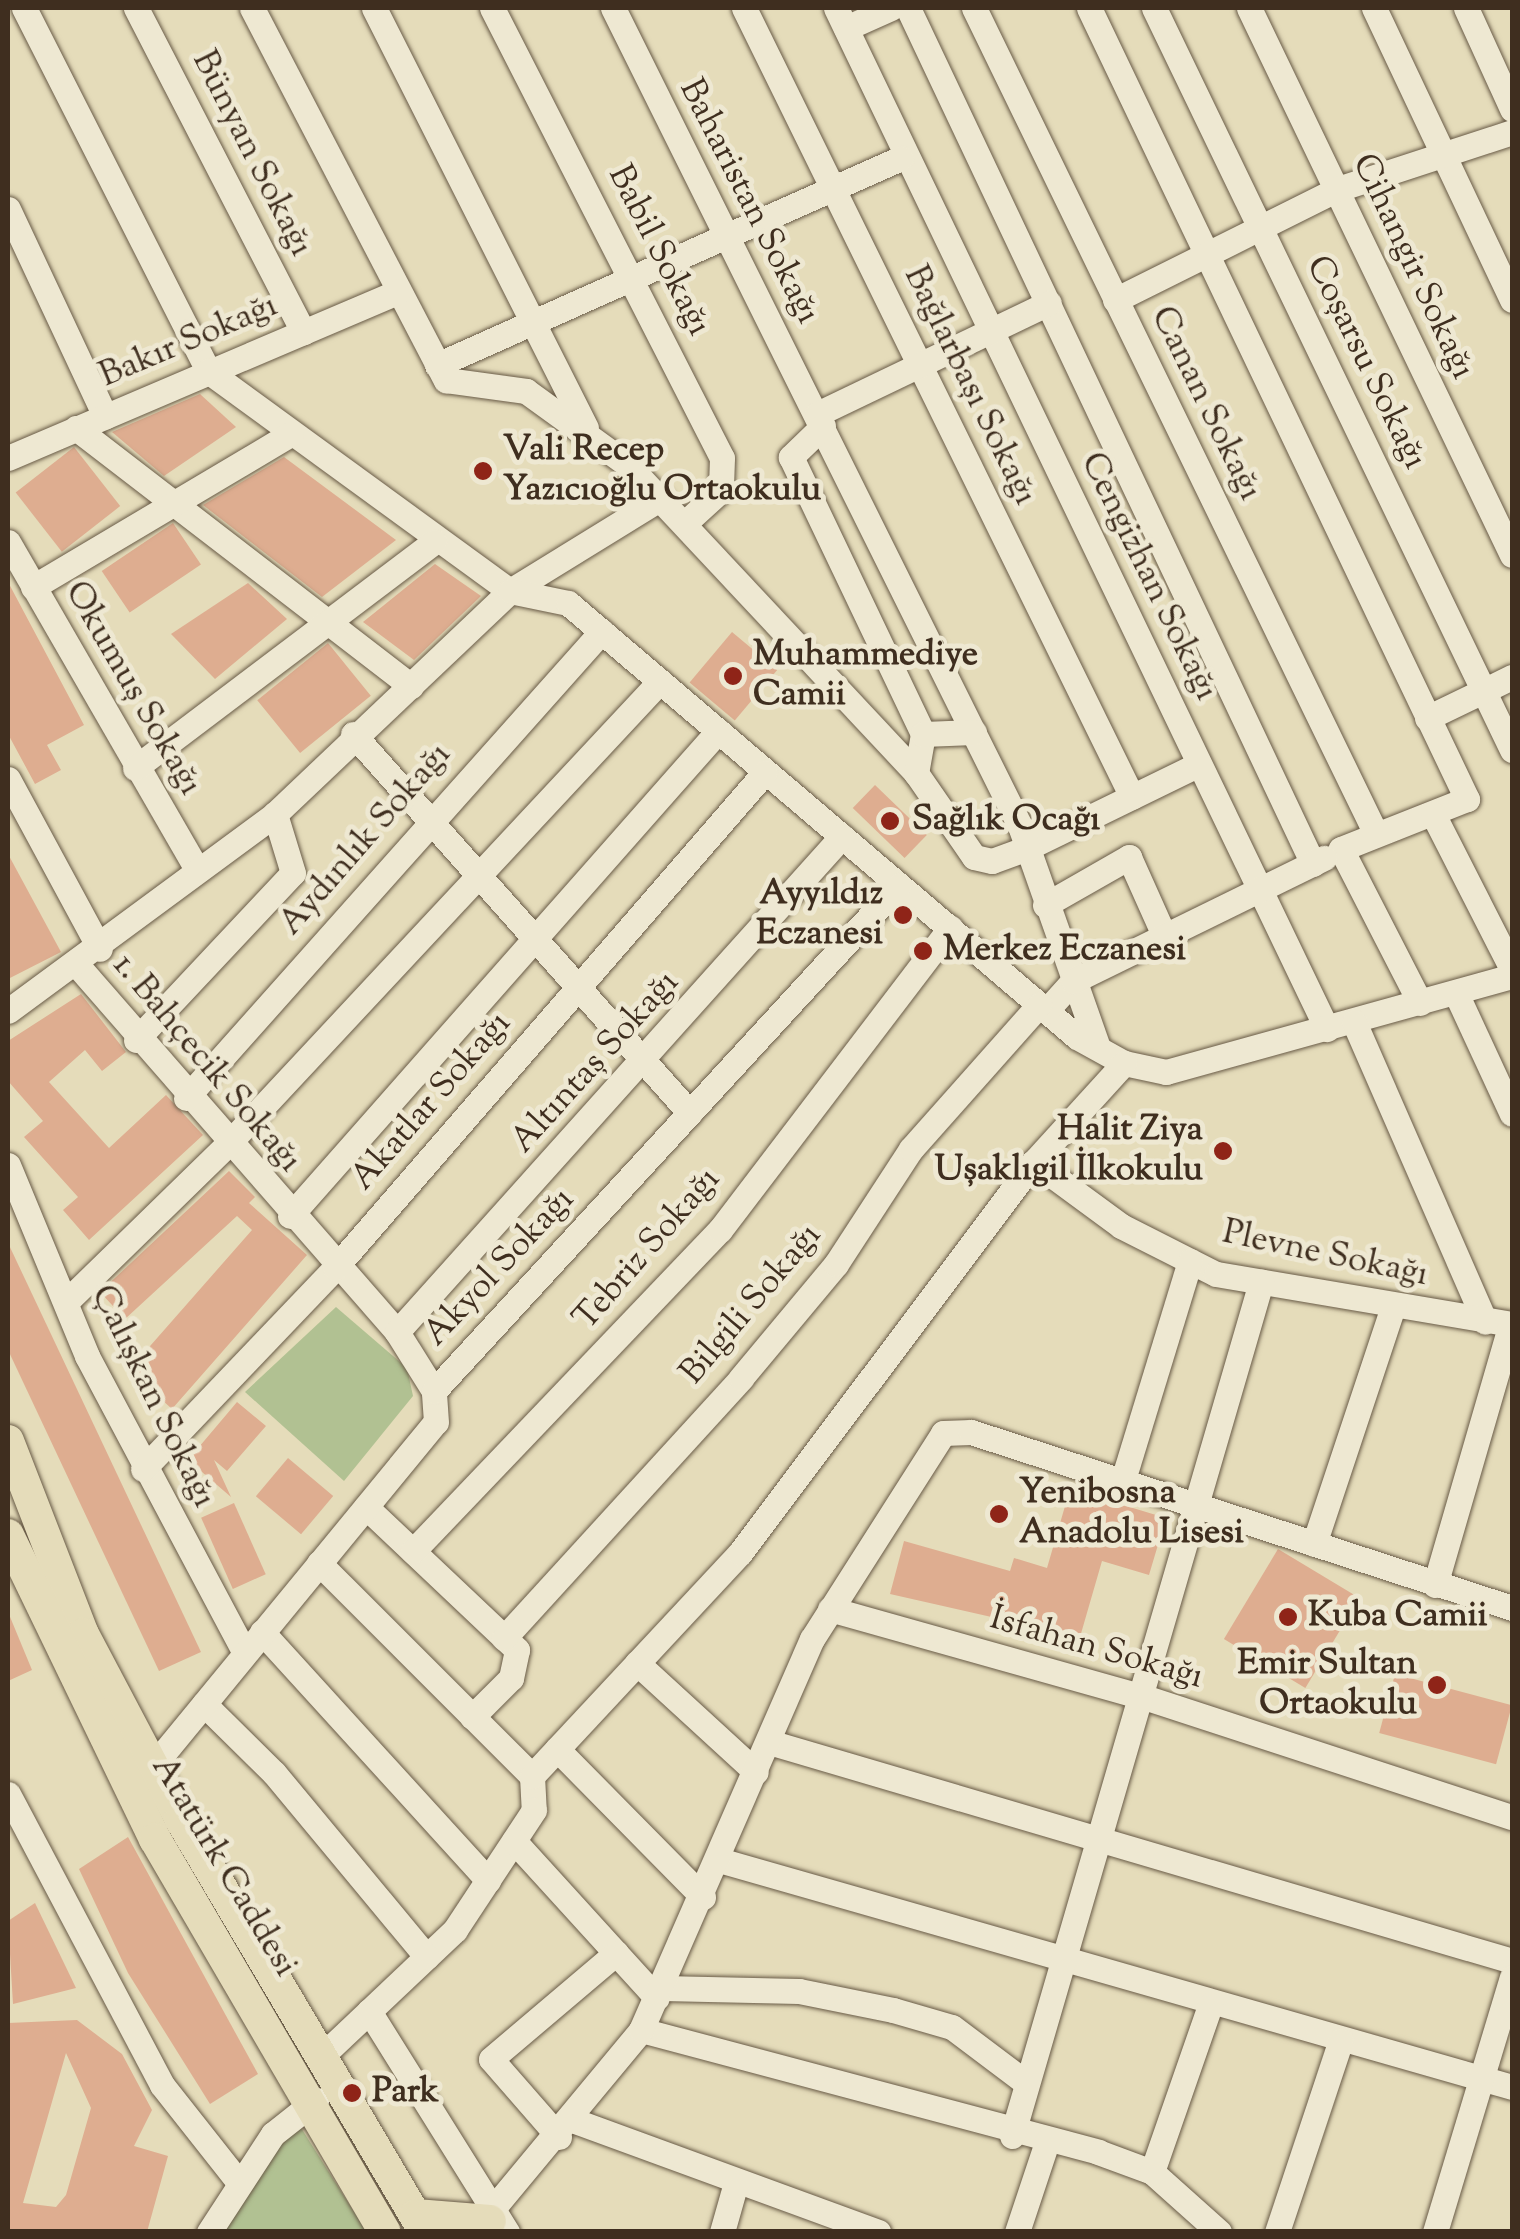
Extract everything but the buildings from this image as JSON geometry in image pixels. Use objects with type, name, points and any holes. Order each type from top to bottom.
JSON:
[{"type":"main road","points":[[8,1441],[83,1634],[153,1766],[420,2223],[489,2226]]},
{"type":"main road","name":"Atatürk Caddesi","points":[[8,1535],[155,1839],[316,2100],[385,2232]]},
{"type":"street","points":[[24,8],[208,371],[434,542],[510,591],[568,603],[1043,1008],[1124,1063],[1166,1072],[1456,993],[1512,972],[1433,814],[1467,799],[1090,8]]},
{"type":"street","name":"Bünyan Sokağı","points":[[136,8],[303,332]]},
{"type":"street","points":[[252,8],[446,380],[526,391],[590,435],[661,498],[916,773],[974,856],[992,861],[1027,848],[1200,764]]},
{"type":"street","points":[[374,8],[590,435]]},
{"type":"street","name":"Babil Sokağı","points":[[492,8],[633,274],[722,458],[720,490],[685,522]]},
{"type":"street","name":"Baharistan Sokağı","points":[[613,8],[974,732],[1027,848],[1098,1048]]},
{"type":"street","name":"Bağlarbaşı Sokağı","points":[[744,8],[1132,797]]},
{"type":"street","points":[[841,18],[891,8]]},
{"type":"street","points":[[908,8],[1312,864]]},
{"type":"street","name":"Canan Sokağı","points":[[974,8],[1374,830]]},
{"type":"street","name":"Coşarsu Sokağı","points":[[1154,8],[1512,750]]},
{"type":"street","name":"Cihangir Sokağı","points":[[1250,8],[1512,555]]},
{"type":"street","points":[[1374,8],[1512,300]]},
{"type":"street","points":[[1466,8],[1512,108]]},
{"type":"street","name":"Cengizhan Sokağı","points":[[841,18],[901,158],[992,332],[1326,1029]]},
{"type":"street","points":[[1115,300],[1338,189],[1512,132]]},
{"type":"street","points":[[438,365],[633,274],[832,192],[901,158]]},
{"type":"street","points":[[8,209],[106,416]]},
{"type":"street","name":"Bakır Sokağı","points":[[8,458],[398,292]]},
{"type":"street","points":[[916,773],[923,734],[791,457],[820,420],[920,363],[1049,304]]},
{"type":"street","points":[[76,428],[411,686]]},
{"type":"street","points":[[33,587],[291,434]]},
{"type":"street","points":[[8,1011],[77,966],[197,870],[275,814],[353,734],[411,686],[510,591],[661,498]]},
{"type":"street","name":"Okumuş Sokağı","points":[[8,542],[197,870]]},
{"type":"street","points":[[135,768],[434,542]]},
{"type":"street","name":"Aydınlık Sokağı","points":[[186,1098],[432,816],[602,631]]},
{"type":"street","points":[[1427,718],[1512,677]]},
{"type":"street","points":[[66,1302],[228,1144],[484,876],[660,681]]},
{"type":"street","points":[[290,1216],[718,731]]},
{"type":"street","points":[[923,734],[974,732]]},
{"type":"street","points":[[353,734],[432,816],[690,1113]]},
{"type":"street","name":"Akatlar Sokağı","points":[[143,1469],[335,1268],[765,772]]},
{"type":"street","points":[[8,779],[100,949]]},
{"type":"street","points":[[136,1040],[294,874],[275,814]]},
{"type":"street","name":"Bilgili Sokağı","points":[[504,1638],[740,1378],[836,1264],[912,1149],[1043,1008],[1074,982],[1163,934],[1312,864],[1374,830],[1433,814]]},
{"type":"street","name":"Altıntaş Sokağı","points":[[397,1332],[646,1063],[842,836]]},
{"type":"street","points":[[1341,849],[1420,1003]]},
{"type":"street","points":[[1045,904],[1129,857],[1163,934]]},
{"type":"street","name":"Akyol Sokağı","points":[[153,1766],[436,1422],[434,1391],[899,886]]},
{"type":"street","name":"Tebriz Sokağı","points":[[413,1552],[720,1230],[950,928]]},
{"type":"street","name":"1. Bahçecik Sokağı","points":[[77,966],[186,1098],[335,1268],[397,1332],[434,1391]]},
{"type":"street","points":[[1456,993],[1512,1114]]},
{"type":"street","points":[[1354,1022],[1503,1324],[1435,1585]]},
{"type":"street","points":[[532,1776],[740,1553],[1034,1162],[1124,1063]]},
{"type":"street","name":"Plevne Sokağı","points":[[1034,1162],[1121,1226],[1190,1260],[1261,1282],[1503,1324]]},
{"type":"street","name":"Çalışkan Sokağı","points":[[8,1164],[143,1469],[245,1653]]},
{"type":"street","points":[[1124,1480],[1190,1260]]},
{"type":"street","points":[[1012,2136],[1056,1960],[1144,1696],[1261,1282]]},
{"type":"street","points":[[1314,1544],[1394,1306]]},
{"type":"street","points":[[369,2012],[489,2226],[641,2030],[830,1610],[943,1433],[971,1432],[1512,1608]]},
{"type":"street","points":[[366,1507],[517,1650],[511,1678],[472,1716]]},
{"type":"street","points":[[319,1563],[532,1776],[534,1810],[488,1880],[426,1956],[324,2054]]},
{"type":"street","name":"İsfahan Sokağı","points":[[830,1610],[1144,1696],[1512,1817]]},
{"type":"street","points":[[262,1632],[488,1880]]},
{"type":"street","points":[[636,1664],[756,1772]]},
{"type":"street","points":[[204,1704],[274,1773],[426,1956]]},
{"type":"street","points":[[768,1742],[1096,1842],[1512,1961]]},
{"type":"street","points":[[556,1750],[702,1897]]},
{"type":"street","points":[[8,1794],[162,2085],[237,2180]]},
{"type":"street","points":[[514,1841],[616,1953],[660,1993],[799,1991],[893,2010],[952,2028],[1025,2082]]},
{"type":"street","points":[[719,1860],[1210,2005],[1512,2087]]},
{"type":"street","points":[[616,1953],[491,2059],[567,2129],[735,2186],[825,2224],[878,2232]]},
{"type":"street","points":[[1435,2232],[1512,1977]]},
{"type":"street","points":[[1152,2172],[1210,2005]]},
{"type":"street","points":[[641,2030],[1152,2172],[1219,2232]]},
{"type":"street","points":[[1277,2232],[1341,2040]]},
{"type":"street","points":[[209,2232],[237,2180],[316,2100]]},
{"type":"street","points":[[1016,2232],[1047,2142]]},
{"type":"street","points":[[722,2232],[735,2186]]},
{"type":"green space","points":[[336,1307],[407,1368],[413,1396],[344,1481],[245,1392]]},
{"type":"green space","points":[[298,2123],[366,2231],[217,2232],[249,2162]]},
{"type":"place","name":"Vali Recep Yazıcıoğlu Ortaokulu","points":[[483,471]]},
{"type":"place","name":"Muhammediye Camii","points":[[733,676]]},
{"type":"place","name":"Sağlık Ocağı","points":[[890,821]]},
{"type":"place","name":"Ayyıldız Eczanesi","points":[[903,915]]},
{"type":"place","name":"Merkez Eczanesi","points":[[923,951]]},
{"type":"place","name":"Halit Ziya Uşaklıgil İlkokulu","points":[[1223,1151]]},
{"type":"place","name":"Yenibosna Anadolu Lisesi","points":[[999,1514]]},
{"type":"place","name":"Kuba Camii","points":[[1288,1617]]},
{"type":"place","name":"Emir Sultan Ortaokulu","points":[[1437,1685]]},
{"type":"place","name":"Park","points":[[352,2093]]}]
